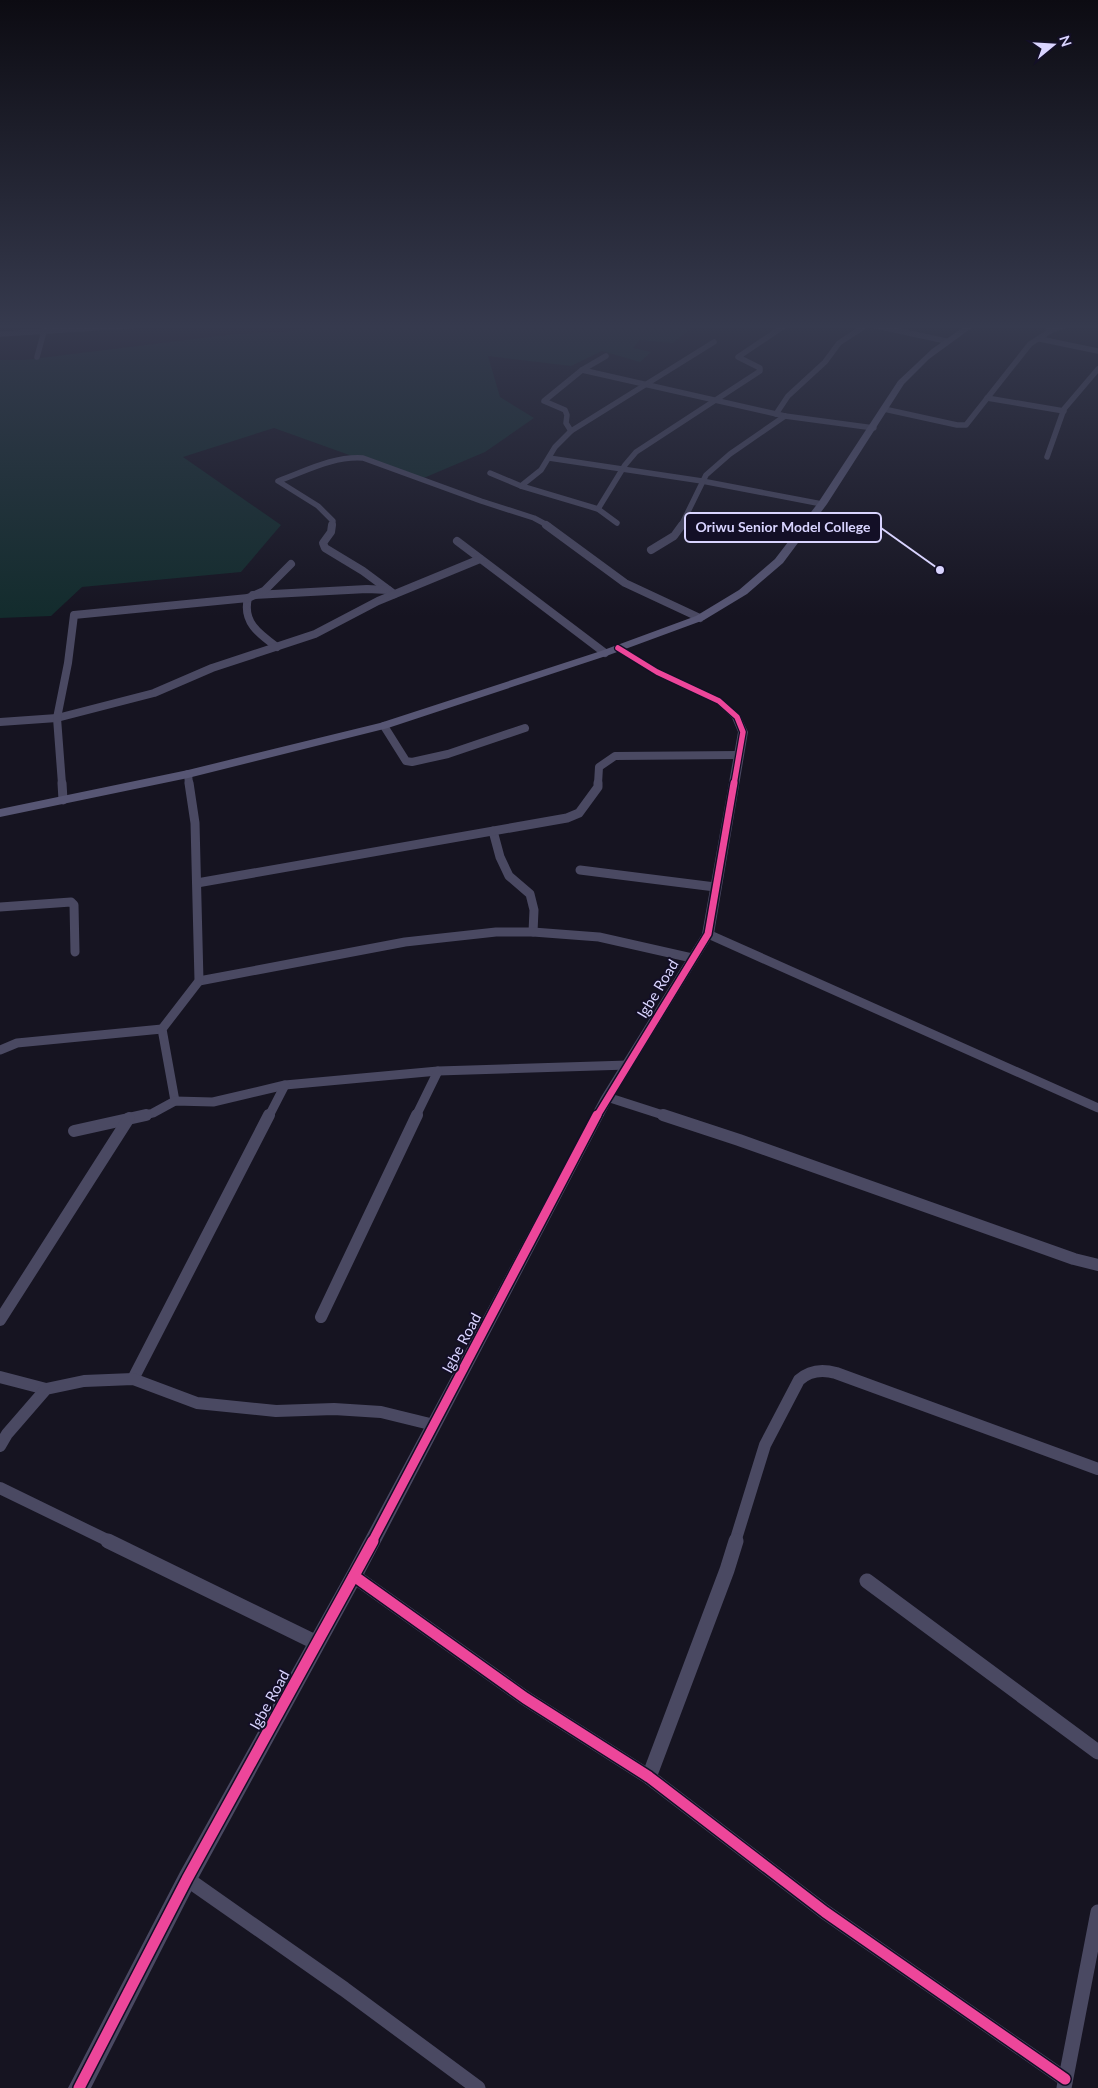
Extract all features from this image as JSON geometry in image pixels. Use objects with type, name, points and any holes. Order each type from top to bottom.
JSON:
[{"type":"main road","points":[[0,813],[188,774],[384,726],[612,651],[700,618],[743,592],[765,575],[785,554],[822,504],[877,421]]},
{"type":"street","points":[[566,421],[571,431]]},
{"type":"street","points":[[521,486],[541,470],[555,447],[571,431],[587,421]]},
{"type":"street","points":[[598,509],[607,499],[628,460],[643,447],[683,421]]},
{"type":"street","points":[[650,550],[674,536],[683,523],[702,481],[718,464],[777,421]]},
{"type":"street","points":[[825,421],[874,428]]},
{"type":"street","points":[[942,421],[963,426],[969,421]]},
{"type":"street","points":[[1047,457],[1060,421]]},
{"type":"street","points":[[391,592],[363,571],[325,548],[323,543],[331,532],[333,521],[318,506],[278,481],[339,460],[355,456],[363,458],[481,502],[534,518],[551,527],[625,583],[700,618]]},
{"type":"street","points":[[549,458],[702,481],[822,504]]},
{"type":"street","points":[[490,473],[521,486],[598,509],[617,523]]},
{"type":"street","points":[[457,541],[612,651]]},
{"type":"street","points":[[0,722],[57,718],[154,693],[212,668],[315,634],[391,592],[480,559]]},
{"type":"street","points":[[277,646],[251,626],[246,618],[246,603],[251,597],[264,591],[291,564]]},
{"type":"street","points":[[63,800],[57,718],[68,663],[74,615],[251,597],[367,589],[391,592]]},
{"type":"street","name":"Igbe Road","points":[[78,2088],[187,1879],[354,1576],[607,1097],[628,1066],[708,934],[743,732],[737,717],[719,701],[612,651]]},
{"type":"street","points":[[384,726],[406,761],[412,762],[448,754],[525,728]]},
{"type":"street","points":[[197,883],[561,820],[579,813],[598,787],[599,767],[616,756],[739,755]]},
{"type":"street","points":[[0,1050],[17,1043],[162,1029],[199,981],[195,823],[188,774]]},
{"type":"street","points":[[493,831],[500,857],[509,876],[530,894],[534,910],[532,932]]},
{"type":"street","points":[[580,870],[715,887]]},
{"type":"street","points":[[0,907],[70,902],[74,905],[75,952]]},
{"type":"street","points":[[199,981],[405,942],[496,932],[532,932],[598,937],[692,958]]},
{"type":"street","points":[[708,934],[1098,1108]]},
{"type":"street","points":[[162,1029],[175,1101]]},
{"type":"street","points":[[74,1131],[153,1113],[175,1101],[213,1102],[285,1085],[438,1071],[628,1066]]},
{"type":"street","points":[[321,1317],[438,1071]]},
{"type":"street","points":[[133,1379],[285,1085]]},
{"type":"street","points":[[607,1097],[739,1140],[1098,1265]]},
{"type":"street","points":[[0,1320],[129,1118]]},
{"type":"street","points":[[649,1777],[727,1570],[765,1445],[799,1380],[807,1372],[820,1370],[836,1373],[1098,1469]]},
{"type":"street","points":[[0,1377],[46,1390],[84,1381],[133,1379],[197,1403],[276,1412],[334,1409],[381,1412],[434,1425]]},
{"type":"street","points":[[0,1446],[7,1434],[46,1390]]},
{"type":"street","points":[[0,1488],[317,1643]]},
{"type":"street","points":[[354,1576],[525,1698],[649,1777],[825,1912],[1065,2084],[1098,1912]]},
{"type":"street","points":[[867,1581],[1068,1732],[1098,1752]]},
{"type":"street","points":[[187,1879],[344,1989],[478,2088]]},
{"type":"green space","points":[[0,421],[529,421],[485,452],[419,480],[274,428],[183,457],[281,525],[241,572],[82,587],[51,616],[0,618]]},
{"type":"cycle path","points":[[79,2088],[187,1879],[354,1576],[607,1097],[708,934],[743,732],[737,717],[719,701],[657,672],[618,648]]},
{"type":"cycle path","points":[[354,1576],[525,1698],[649,1777],[825,1912],[1065,2079]]},
{"type":"place","name":"Oriwu Senior Model College","points":[[940,570]]}]
